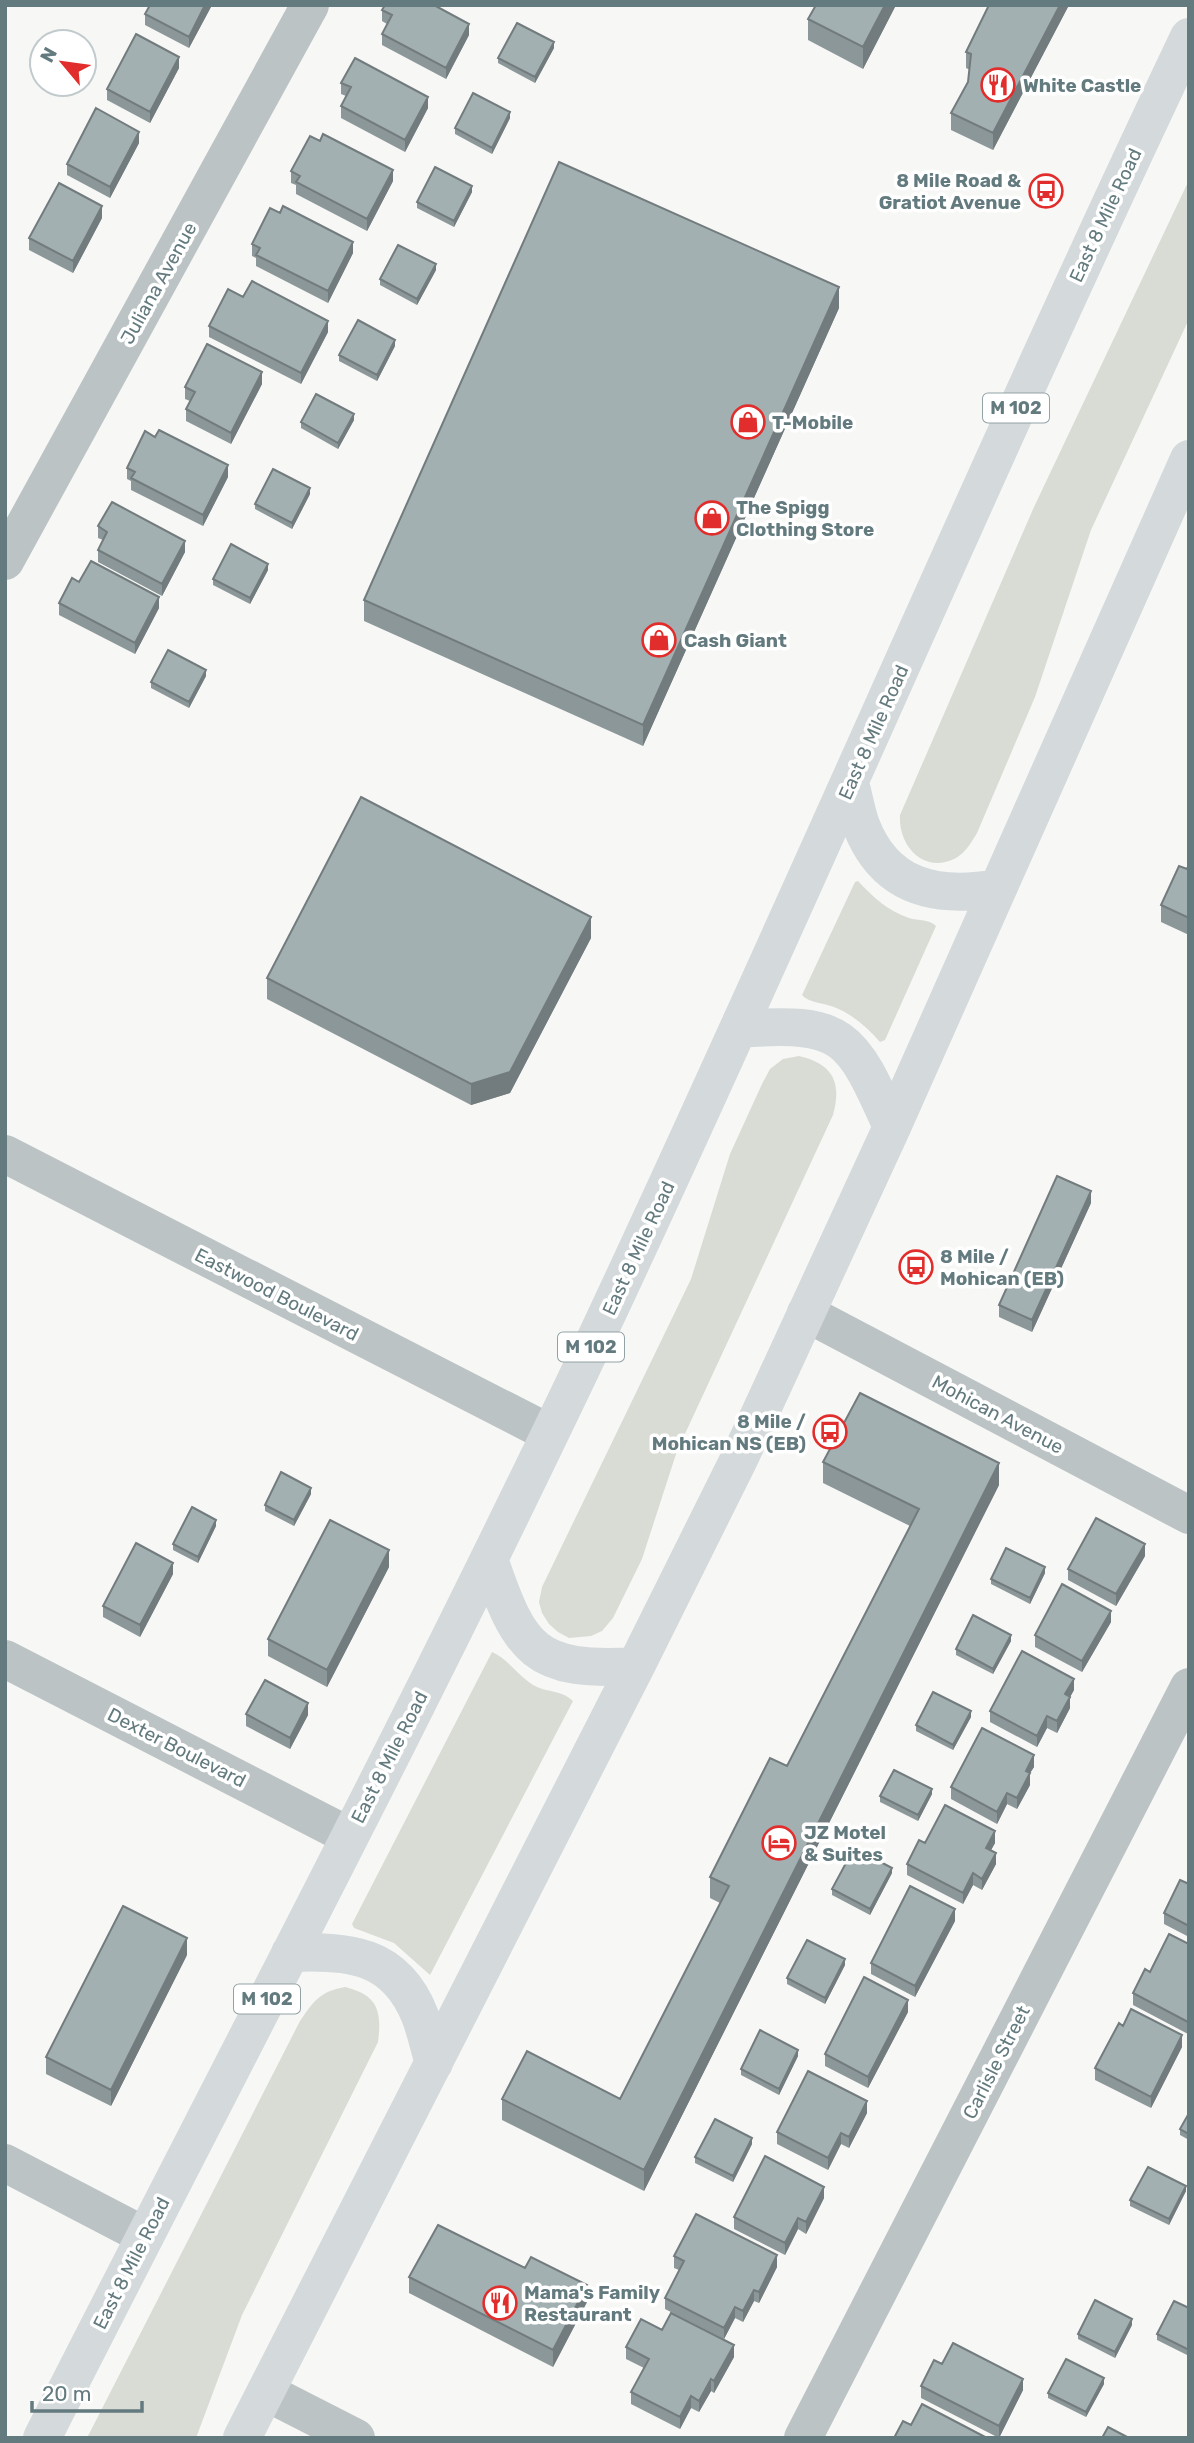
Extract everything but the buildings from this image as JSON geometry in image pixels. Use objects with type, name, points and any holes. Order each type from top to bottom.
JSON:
[{"type":"highway","name":"East 8 Mile Road","points":[[42,2438],[489,1559],[739,1029],[1024,389],[1189,37]]},
{"type":"highway","points":[[242,2438],[739,1459],[892,1127],[1189,459]]},
{"type":"highway","points":[[850,783],[861,826],[879,856],[897,876],[920,888],[945,891],[972,892],[998,888]]},
{"type":"highway","points":[[739,1029],[801,1026],[821,1030],[843,1041],[870,1078],[892,1127]]},
{"type":"highway","points":[[489,1559],[506,1609],[521,1633],[537,1651],[573,1666],[636,1666]]},
{"type":"highway","points":[[290,1953],[354,1954],[375,1962],[391,1973],[420,2015],[434,2063]]},
{"type":"street","name":"Juliana Avenue","points":[[5,561],[310,5]]},
{"type":"street","name":"Eastwood Boulevard","points":[[5,1154],[549,1433]]},
{"type":"street","name":"Mohican Avenue","points":[[806,1313],[1189,1516]]},
{"type":"street","name":"Dexter Boulevard","points":[[5,1659],[349,1836]]},
{"type":"street","name":"Carlisle Street","points":[[803,2438],[1189,1687]]},
{"type":"street","points":[[5,2163],[145,2236]]},
{"type":"street","points":[[266,2392],[356,2438]]},
{"type":"shaded area","points":[[1189,180],[1189,319],[1091,530],[1035,697],[977,833],[956,858],[933,863],[924,860],[908,847],[903,837],[900,815],[1034,507]]},
{"type":"shaded area","points":[[858,881],[894,912],[936,926],[885,1040],[880,1042],[847,1013],[802,995],[855,882]]},
{"type":"shaded area","points":[[799,1056],[820,1064],[832,1076],[836,1093],[833,1115],[677,1451],[642,1559],[613,1618],[602,1631],[591,1636],[569,1638],[549,1624],[542,1613],[539,1602],[542,1587],[691,1279],[730,1154],[762,1084],[770,1069],[783,1059]]},
{"type":"shaded area","points":[[492,1652],[537,1687],[565,1695],[573,1701],[430,1975],[394,1943],[354,1928],[352,1924]]},
{"type":"shaded area","points":[[345,1987],[365,1995],[375,2006],[379,2021],[378,2042],[242,2315],[196,2438],[87,2438],[300,2021],[318,1998]]},
{"type":"place","name":"White Castle","points":[[998,85]]},
{"type":"place","name":"8 Mile Road & Gratiot Avenue","points":[[1046,191]]},
{"type":"place","name":"T-Mobile","points":[[748,422]]},
{"type":"place","name":"The Spigg Clothing Store","points":[[712,518]]},
{"type":"place","name":"Cash Giant","points":[[659,640]]},
{"type":"place","name":"8 Mile / Mohican (EB)","points":[[916,1267]]},
{"type":"place","name":"8 Mile / Mohican NS (EB)","points":[[830,1432]]},
{"type":"place","name":"JZ Motel & Suites","points":[[779,1843]]},
{"type":"place","name":"Mama's Family Restaurant","points":[[500,2303]]}]
